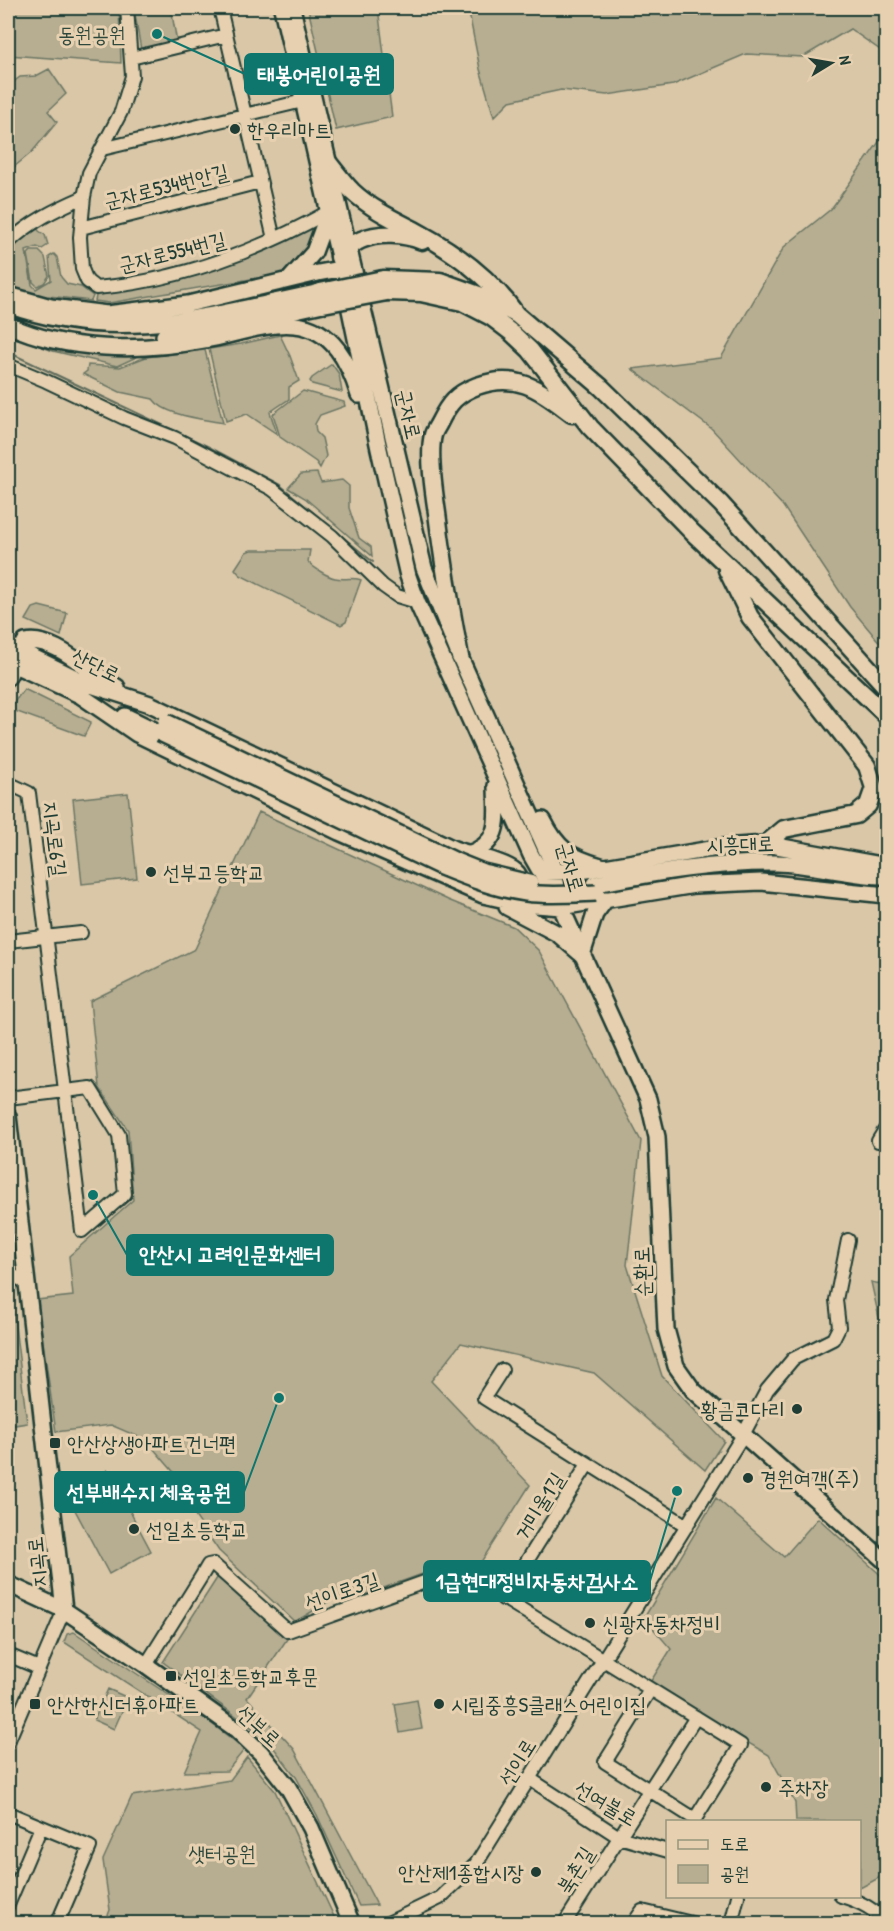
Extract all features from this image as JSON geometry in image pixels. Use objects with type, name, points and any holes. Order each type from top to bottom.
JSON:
[{"type":"highway","points":[[328,162],[361,199],[448,251],[477,272],[503,295],[517,315]]},
{"type":"highway","points":[[345,260],[359,240],[373,236],[410,237],[448,251]]},
{"type":"highway","points":[[321,298],[385,286],[440,281],[479,295],[517,315],[601,387],[721,504],[886,687]]},
{"type":"highway","points":[[385,286],[462,302],[491,317],[530,350],[590,427],[693,533],[886,715]]},
{"type":"highway","points":[[460,657],[447,587],[432,478],[433,435],[449,403],[467,390],[486,383],[505,381],[521,383],[545,393],[590,427]]},
{"type":"highway","points":[[723,561],[750,617],[867,766],[874,788],[868,805],[856,815],[784,829],[766,844]]},
{"type":"main road","name":"군자로","points":[[282,8],[328,212],[345,260],[424,568],[460,657],[540,836],[547,872],[561,907]]},
{"type":"main road","name":"군자로","points":[[292,8],[328,162],[379,449],[408,576],[446,670],[525,842],[547,872]]},
{"type":"main road","points":[[289,280],[314,252],[328,212]]},
{"type":"main road","points":[[8,295],[51,307],[107,314],[188,304],[289,280],[345,260]]},
{"type":"main road","points":[[8,305],[33,314],[73,322],[129,326],[321,298]]},
{"type":"main road","points":[[8,318],[54,331],[107,338],[154,338],[213,328],[321,298]]},
{"type":"main road","points":[[8,325],[63,342],[121,347],[177,344],[281,325],[303,327],[323,335],[338,349],[353,377],[379,449]]},
{"type":"main road","points":[[9,668],[14,647],[34,640],[54,647],[111,684],[303,778],[468,854],[507,866],[547,872],[581,871],[723,847],[766,844],[884,881]]},
{"type":"main road","name":"산단로","points":[[14,647],[80,688],[458,862],[527,888],[567,886],[599,892]]},
{"type":"main road","name":"산단로","points":[[9,668],[80,688]]},
{"type":"main road","points":[[80,688],[150,704]]},
{"type":"main road","points":[[80,688],[137,734],[339,832],[480,894],[558,934],[582,954],[599,892]]},
{"type":"main road","points":[[507,763],[529,791],[551,837],[566,853],[605,868]]},
{"type":"main road","points":[[468,854],[486,846],[493,835],[498,813],[496,778]]},
{"type":"main road","points":[[525,842],[536,846],[540,836]]},
{"type":"main road","name":"시흥대로","points":[[599,892],[689,868],[744,863],[780,863],[884,881]]},
{"type":"main road","points":[[499,898],[515,896],[521,884],[515,871],[507,866]]},
{"type":"main road","points":[[599,892],[599,899],[593,895],[590,879],[594,873],[605,868]]},
{"type":"main road","points":[[480,894],[524,904],[561,907],[599,892]]},
{"type":"main road","name":"순환로","points":[[561,907],[648,1098],[657,1137],[664,1305],[670,1348],[676,1366],[693,1390],[886,1562]]},
{"type":"main road","name":"지곡로","points":[[8,1116],[64,1610]]},
{"type":"main road","name":"선부로","points":[[8,1584],[64,1610],[237,1730],[261,1753],[288,1787],[311,1828],[352,1923]]},
{"type":"street","name":"군자로554번길","points":[[127,8],[132,76],[121,112],[89,173],[84,197],[81,228],[82,269],[87,281],[96,288],[154,281],[211,265],[297,229],[328,212]]},
{"type":"street","name":"군자로534번안길","points":[[220,8],[274,239]]},
{"type":"street","points":[[131,58],[226,35]]},
{"type":"street","points":[[102,149],[303,101]]},
{"type":"street","name":"군자로534번안길","points":[[81,228],[260,182]]},
{"type":"street","points":[[8,243],[21,230],[60,207],[84,197]]},
{"type":"street","points":[[8,365],[124,418],[175,438],[272,489],[332,536],[383,586],[397,596],[417,602]]},
{"type":"street","name":"지곡로6길","points":[[8,783],[30,793],[65,1091],[82,1231],[125,1194],[119,1135],[90,1088],[65,1091]]},
{"type":"street","points":[[8,941],[81,933]]},
{"type":"street","points":[[8,1098],[65,1091]]},
{"type":"street","points":[[878,1141],[886,1128]]},
{"type":"street","name":"선이로","points":[[386,1923],[440,1898],[476,1864],[744,1435],[767,1390],[793,1359],[833,1339],[839,1327],[836,1300],[848,1240]]},
{"type":"street","points":[[8,1273],[27,1283]]},
{"type":"street","points":[[502,1370],[484,1398],[687,1526]]},
{"type":"street","name":"거미울1길","points":[[503,1599],[588,1464]]},
{"type":"street","name":"선이로3길","points":[[146,1665],[208,1565],[217,1565],[288,1631],[458,1570],[741,1745],[695,1819],[649,1790]]},
{"type":"street","name":"지곡로","points":[[8,1742],[64,1610]]},
{"type":"street","points":[[8,1655],[39,1668]]},
{"type":"street","points":[[649,1790],[605,1762],[650,1690]]},
{"type":"street","name":"북촌길","points":[[564,1923],[696,1718]]},
{"type":"street","name":"선여불로","points":[[530,1779],[619,1837],[666,1850]]},
{"type":"street","points":[[8,1813],[90,1847],[57,1923]]},
{"type":"street","points":[[8,1905],[41,1827]]},
{"type":"street","points":[[731,1923],[737,1898]]},
{"type":"street","points":[[850,1898],[858,1900],[881,1916],[886,1923]]},
{"type":"street","points":[[633,1923],[642,1911],[696,1923]]},
{"type":"green space","name":"동원공원","points":[[8,8],[119,8],[121,63],[8,55]]},
{"type":"green space","points":[[134,8],[171,8],[177,43],[141,50]]},
{"type":"green space","points":[[308,8],[378,8],[392,117],[336,130]]},
{"type":"green space","points":[[468,8],[886,8],[886,54],[850,29],[803,57],[746,54],[673,85],[607,95],[561,90],[510,101],[494,117],[480,69]]},
{"type":"green space","points":[[49,69],[66,94],[48,111],[57,122],[32,152],[8,172],[8,86],[20,77],[36,76]]},
{"type":"green space","points":[[886,132],[886,650],[850,607],[783,506],[712,429],[632,369],[721,358],[784,247],[831,209]]},
{"type":"green space","points":[[315,225],[305,254],[296,264],[281,274],[109,303],[95,301],[94,292],[209,271],[257,254]]},
{"type":"green space","points":[[36,226],[45,235],[48,245],[42,249],[37,247],[26,251],[32,285],[36,289],[51,280],[49,257],[54,254],[57,257],[61,277],[67,284],[81,287],[93,296],[91,301],[49,296],[46,299],[8,289],[8,247]]},
{"type":"green space","points":[[31,251],[39,251],[45,257],[49,276],[44,283],[37,286],[33,282],[28,254]]},
{"type":"green space","points":[[8,330],[143,354],[117,366],[53,351],[8,334]]},
{"type":"green space","points":[[280,335],[299,381],[289,387],[289,399],[270,412],[277,434],[247,414],[226,421],[209,349]]},
{"type":"green space","points":[[205,350],[223,423],[175,413],[159,405],[153,399],[120,392],[83,374],[87,371],[88,365],[120,367],[146,357]]},
{"type":"green space","points":[[332,364],[339,374],[342,392],[312,384],[310,381]]},
{"type":"green space","points":[[303,391],[344,402],[345,406],[320,415],[315,424],[316,432],[322,438],[326,456],[320,468],[316,462],[280,437],[273,414]]},
{"type":"green space","points":[[317,473],[321,483],[342,480],[349,486],[349,508],[359,538],[371,547],[372,556],[305,498],[288,488],[301,474]]},
{"type":"green space","points":[[251,550],[310,550],[308,562],[320,572],[335,578],[361,580],[346,622],[341,625],[240,575],[235,569],[246,552]]},
{"type":"green space","points":[[39,606],[67,613],[61,636],[26,620],[33,608]]},
{"type":"green space","points":[[24,689],[91,722],[84,736],[9,709]]},
{"type":"green space","points":[[128,793],[137,878],[82,884],[73,799]]},
{"type":"green space","points":[[259,812],[448,900],[514,927],[539,951],[641,1141],[627,1265],[662,1376],[724,1441],[705,1470],[594,1373],[461,1343],[431,1381],[530,1485],[474,1573],[460,1564],[450,1564],[356,1598],[334,1598],[295,1622],[219,1551],[188,1506],[178,1477],[146,1440],[111,1425],[56,1432],[37,1300],[73,1296],[69,1256],[133,1200],[128,1130],[99,1087],[90,1001],[195,949]]},
{"type":"green space","points":[[871,1282],[886,1285],[886,1349]]},
{"type":"green space","points":[[8,1284],[10,1285],[27,1423],[8,1426]]},
{"type":"green space","points":[[108,1470],[151,1551],[109,1574],[66,1493]]},
{"type":"green space","points":[[716,1498],[784,1557],[818,1518],[886,1580],[886,1747],[882,1753],[886,1759],[886,1856],[883,1861],[886,1874],[861,1887],[861,1820],[796,1820],[795,1803],[769,1755],[649,1684],[671,1649],[644,1618]]},
{"type":"green space","points":[[219,1575],[287,1639],[247,1698],[294,1749],[377,1905],[359,1906],[317,1815],[296,1777],[267,1739],[163,1662]]},
{"type":"green space","points":[[74,1632],[208,1721],[245,1749],[227,1771],[184,1772],[202,1732],[64,1642],[67,1634]]},
{"type":"green space","points":[[108,1689],[128,1698],[114,1729],[94,1720]]},
{"type":"green space","points":[[417,1700],[422,1729],[400,1733],[395,1704]]},
{"type":"green space","name":"샛터공원","points":[[247,1757],[275,1791],[337,1923],[105,1923],[110,1910],[103,1860],[132,1796],[230,1780]]},
{"type":"waterway","points":[[8,352],[209,447],[280,485],[373,562]]},
{"type":"place","name":"태봉어린이공원","points":[[157,34]]},
{"type":"place","name":"한우리마트","points":[[235,129]]},
{"type":"place","name":"선부고등학교","points":[[151,872]]},
{"type":"place","name":"안산시 고려인문화센터","points":[[93,1195]]},
{"type":"place","name":"선부배수지 체육공원","points":[[279,1398]]},
{"type":"place","name":"황금코다리","points":[[797,1409]]},
{"type":"place","name":"안산상생아파트건너편","points":[[55,1443]]},
{"type":"place","name":"경원여객(주)","points":[[748,1478]]},
{"type":"place","name":"1급현대정비자동차검사소","points":[[677,1491]]},
{"type":"place","name":"선일초등학교","points":[[134,1529]]},
{"type":"place","name":"신광자동차정비","points":[[590,1623]]},
{"type":"place","name":"선일초등학교후문","points":[[171,1676]]},
{"type":"place","name":"안산한신더휴아파트","points":[[35,1704]]},
{"type":"place","name":"시립중흥S클래스어린이집","points":[[439,1704]]},
{"type":"place","name":"주차장","points":[[766,1787]]},
{"type":"place","name":"안산제1종합시장","points":[[536,1872]]}]
